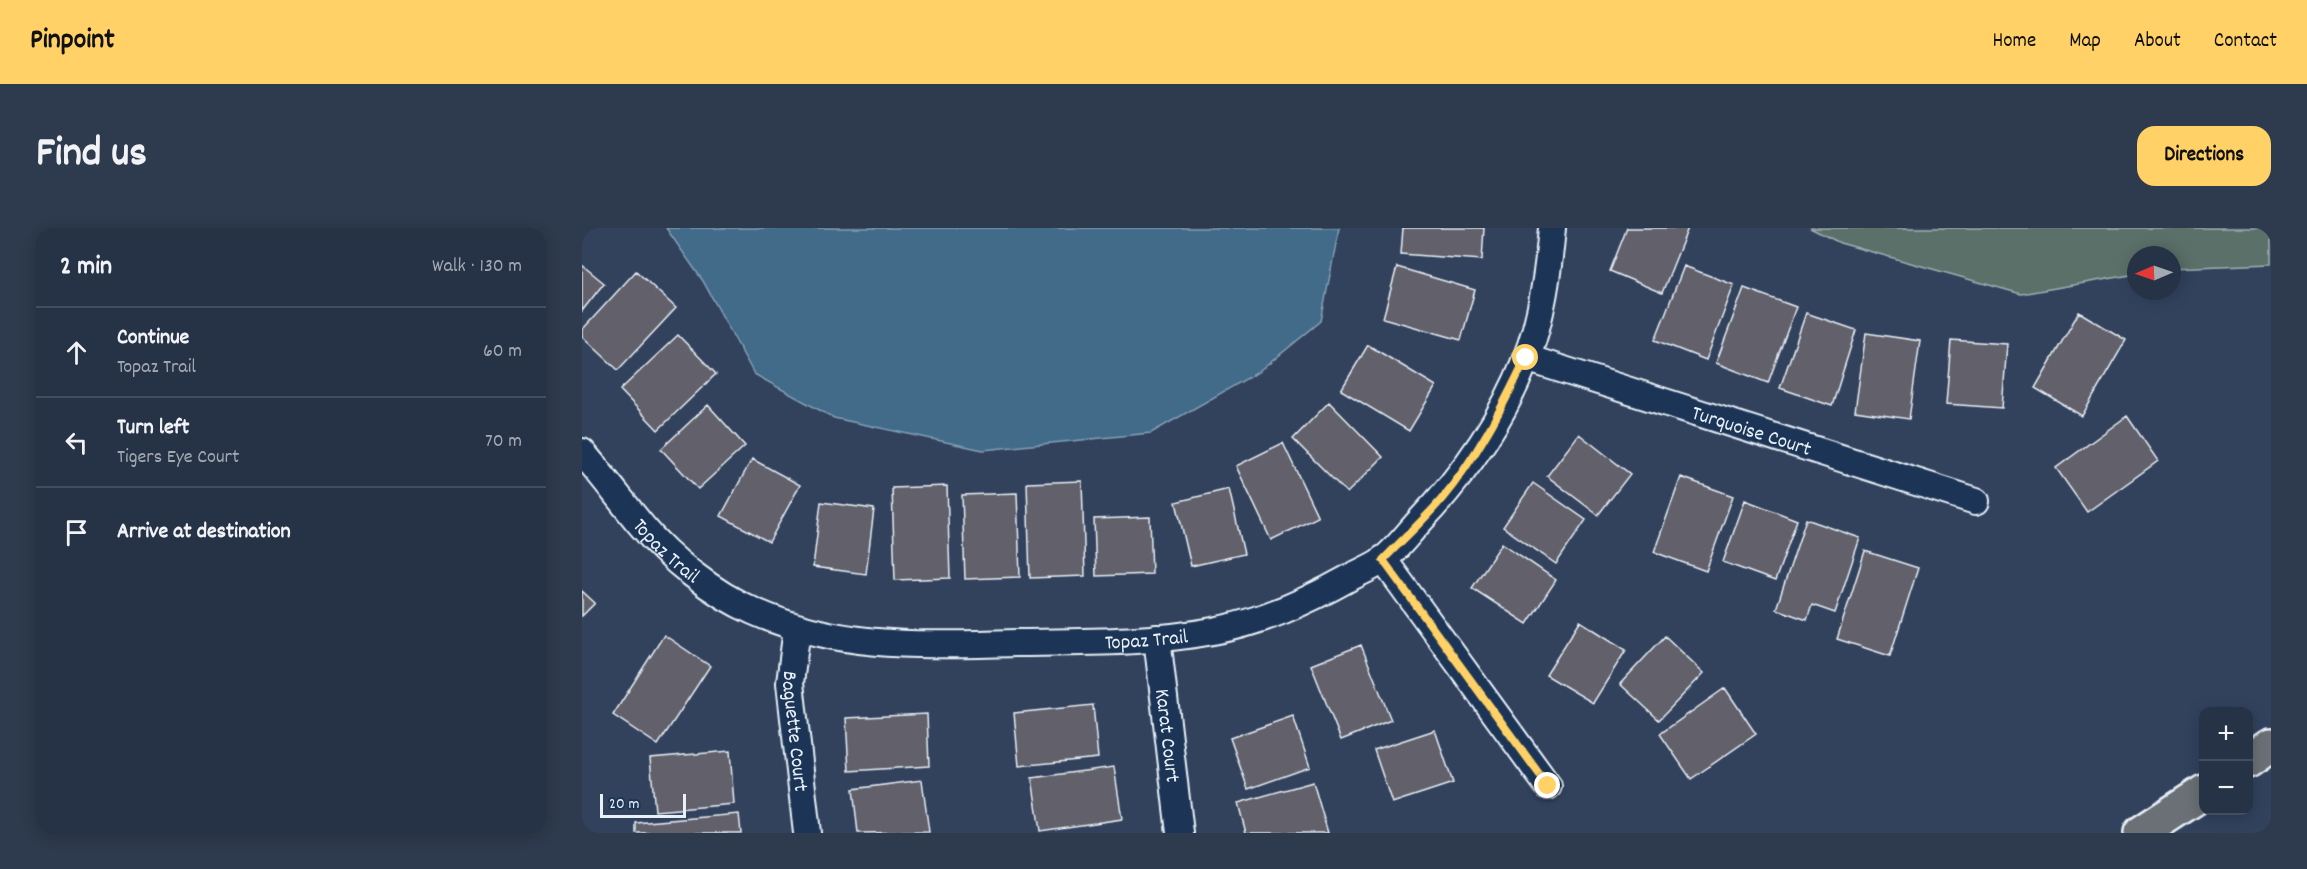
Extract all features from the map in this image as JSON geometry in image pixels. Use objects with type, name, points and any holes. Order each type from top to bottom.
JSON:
[{"type":"highway","points":[[2253,758],[2271,745]]},
{"type":"highway","points":[[2141,833],[2199,795]]},
{"type":"street","name":"Topaz Trail","points":[[582,452],[644,528],[692,573],[750,610],[797,628],[831,637],[892,645],[1157,638],[1213,631],[1278,613],[1316,596],[1383,560],[1440,500],[1470,461],[1501,411],[1526,358],[1542,303],[1552,228]]},
{"type":"street","name":"Turquoise Court","points":[[1526,358],[1976,501]]},
{"type":"street","points":[[1383,560],[1548,786]]},
{"type":"street","name":"Baguette Court","points":[[797,628],[790,683],[807,833]]},
{"type":"street","name":"Karat Court","points":[[1157,638],[1180,833]]},
{"type":"green space","points":[[1810,228],[2271,228],[2271,264],[2181,268],[2181,246],[2127,246],[2127,276],[2021,294],[1840,243]]},
{"type":"water","points":[[666,228],[1339,228],[1321,321],[1260,371],[1151,433],[983,450],[834,418],[754,374],[703,281]]},
{"type":"building","points":[[1403,228],[1484,228],[1482,260],[1401,254]]},
{"type":"building","points":[[1627,228],[1688,228],[1662,293],[1610,271]]},
{"type":"building","points":[[582,265],[604,283],[582,311]]},
{"type":"building","points":[[1684,266],[1734,285],[1706,360],[1655,340]]},
{"type":"building","points":[[1397,267],[1475,290],[1461,340],[1383,318]]},
{"type":"building","points":[[636,271],[676,308],[618,370],[582,336],[582,330]]},
{"type":"building","points":[[1744,288],[1796,307],[1768,383],[1716,363]]},
{"type":"building","points":[[2079,312],[2126,340],[2082,416],[2035,388]]},
{"type":"building","points":[[1806,313],[1856,330],[1832,406],[1780,388]]},
{"type":"building","points":[[1866,333],[1920,341],[1909,419],[1855,411]]},
{"type":"building","points":[[678,335],[716,374],[658,430],[620,390]]},
{"type":"building","points":[[1951,340],[2007,344],[2002,408],[1946,404]]},
{"type":"building","points":[[1368,345],[1436,386],[1409,431],[1341,390]]},
{"type":"building","points":[[1329,402],[1383,457],[1347,493],[1293,439]]},
{"type":"building","points":[[708,405],[745,446],[698,489],[661,449]]},
{"type":"building","points":[[2127,416],[2158,461],[2087,512],[2056,468]]},
{"type":"building","points":[[1579,434],[1630,474],[1598,515],[1547,476]]},
{"type":"building","points":[[1283,443],[1318,517],[1271,540],[1236,466]]},
{"type":"building","points":[[752,459],[800,485],[769,542],[721,516]]},
{"type":"building","points":[[1681,477],[1733,496],[1706,571],[1654,552]]},
{"type":"building","points":[[1082,481],[1085,576],[1030,578],[1027,483]]},
{"type":"building","points":[[1533,483],[1586,520],[1556,564],[1503,527]]},
{"type":"building","points":[[947,486],[950,578],[895,580],[892,488]]},
{"type":"building","points":[[1229,489],[1244,554],[1191,566],[1176,502]]},
{"type":"building","points":[[1017,493],[1020,577],[965,579],[962,495]]},
{"type":"building","points":[[1745,500],[1797,520],[1775,581],[1723,562]]},
{"type":"building","points":[[821,502],[874,509],[866,574],[813,567]]},
{"type":"building","points":[[1150,517],[1152,574],[1096,576],[1094,519]]},
{"type":"building","points":[[1806,519],[1860,538],[1835,613],[1812,605],[1807,620],[1776,609]]},
{"type":"building","points":[[1502,543],[1556,580],[1527,624],[1472,588]]},
{"type":"building","points":[[1865,551],[1918,568],[1890,656],[1837,639]]},
{"type":"building","points":[[582,591],[595,603],[582,616]]},
{"type":"building","points":[[1580,621],[1626,650],[1593,703],[1546,675]]},
{"type":"building","points":[[664,635],[710,666],[658,745],[613,715]]},
{"type":"building","points":[[1665,636],[1704,673],[1659,720],[1620,684]]},
{"type":"building","points":[[1361,645],[1391,720],[1341,740],[1311,665]]},
{"type":"building","points":[[1725,688],[1756,734],[1691,779],[1660,734]]},
{"type":"building","points":[[1093,705],[1098,758],[1019,766],[1014,713]]},
{"type":"building","points":[[927,714],[929,766],[849,771],[846,718]]},
{"type":"building","points":[[1293,716],[1310,767],[1248,789],[1230,738]]},
{"type":"building","points":[[1435,730],[1453,783],[1392,803],[1374,750]]},
{"type":"building","points":[[730,751],[734,804],[655,811],[650,758]]},
{"type":"building","points":[[1114,767],[1122,819],[1040,831],[1032,778]]},
{"type":"building","points":[[922,780],[929,832],[858,833],[853,789]]},
{"type":"building","points":[[1313,782],[1328,833],[1246,833],[1238,803]]},
{"type":"building","points":[[739,814],[741,833],[636,833],[636,823]]},
{"type":"route","points":[[1526,358],[1501,411],[1470,461],[1440,500],[1383,560],[1548,786]]}]
